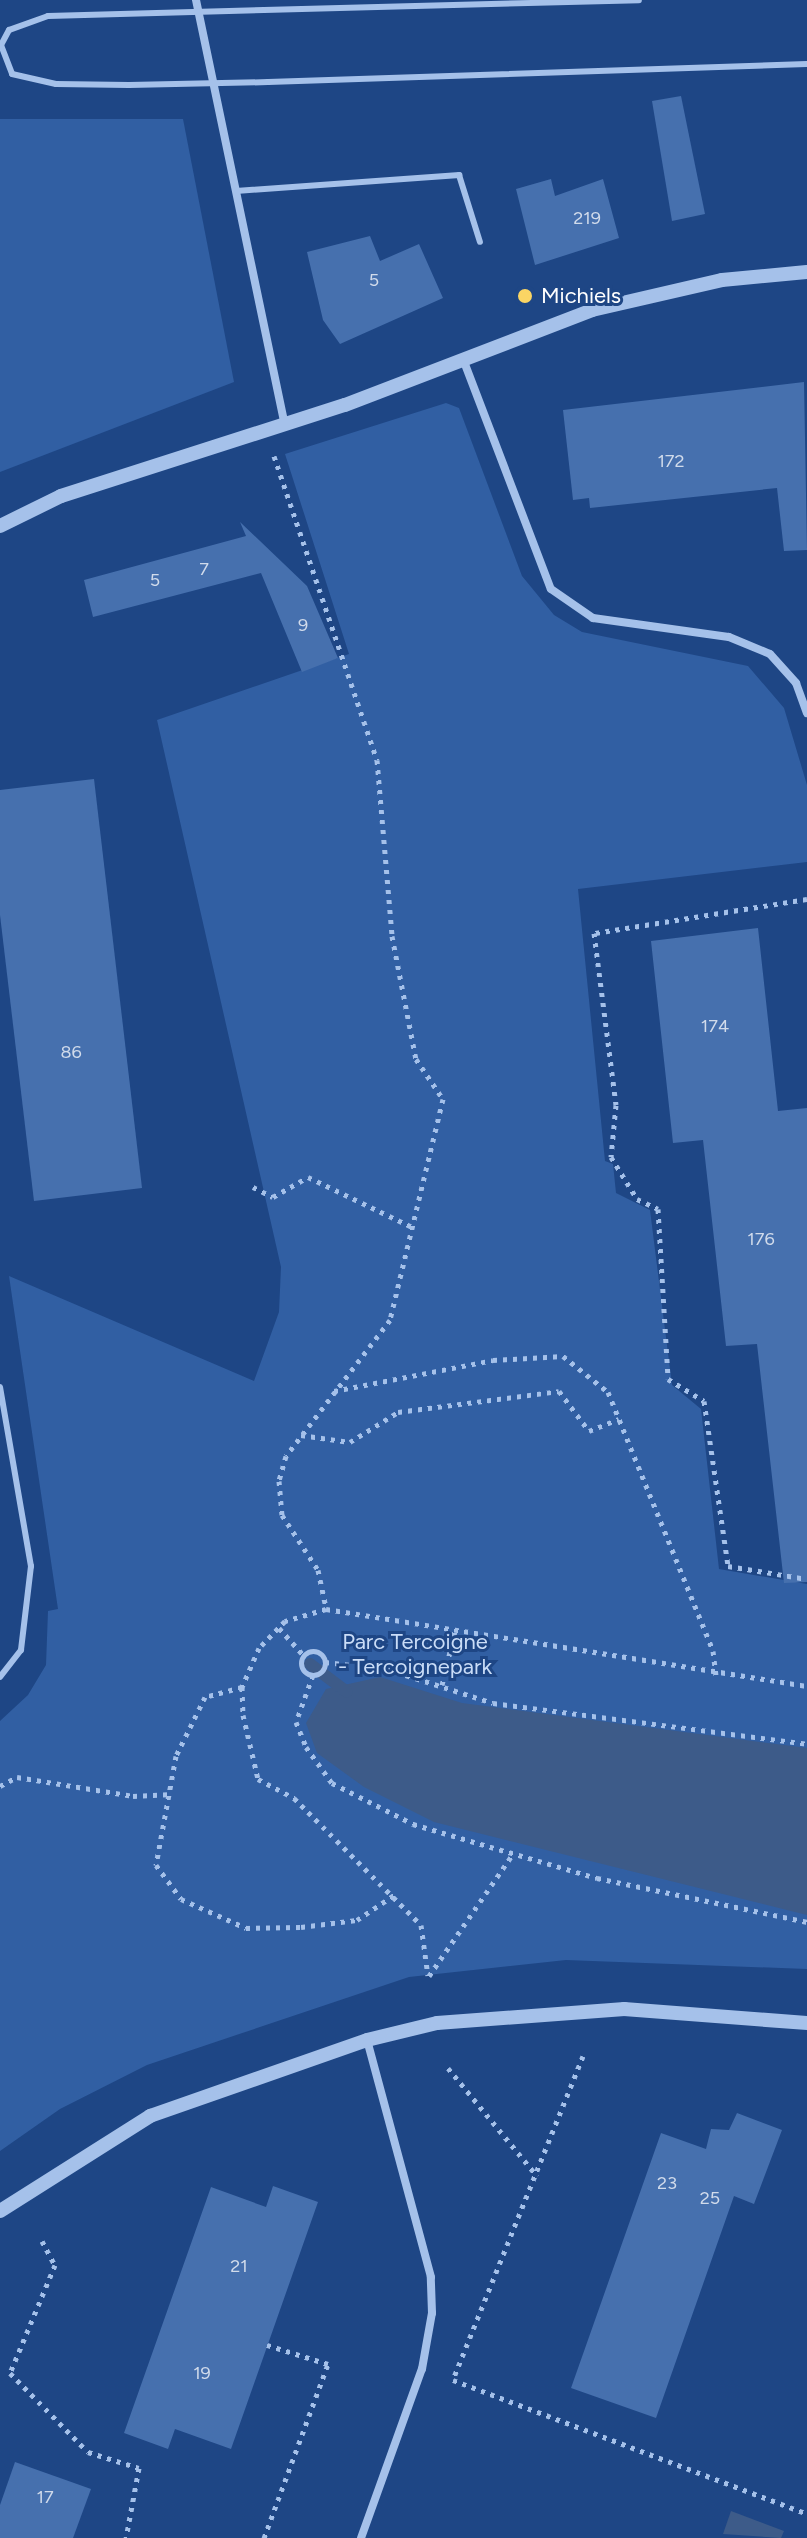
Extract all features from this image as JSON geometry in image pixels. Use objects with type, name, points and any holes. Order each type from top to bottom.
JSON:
[{"type":"street","points":[[196,0],[284,422]]},
{"type":"street","points":[[0,526],[61,496],[284,422],[592,310],[722,280],[807,272]]},
{"type":"street","points":[[463,359],[551,589],[593,618],[729,637],[770,654],[796,683],[807,713]]},
{"type":"street","points":[[0,2211],[150,2116],[367,2040],[437,2023],[624,2009],[807,2023]]},
{"type":"street","points":[[361,2538],[422,2369],[432,2313],[431,2277],[367,2040]]},
{"type":"lane","points":[[639,0],[48,16],[26,19],[0,44],[12,74],[32,81],[129,85],[807,64]]},
{"type":"lane","points":[[236,191],[459,175],[480,242]]},
{"type":"lane","points":[[0,1387],[31,1566],[21,1650],[0,1677]]},
{"type":"path","points":[[284,422],[273,451],[377,760],[380,854],[416,1059],[443,1099],[390,1320],[300,1435],[279,1481],[282,1515],[318,1570],[326,1609]]},
{"type":"path","points":[[807,899],[594,933],[616,1105],[611,1157],[637,1199],[658,1209],[668,1379],[704,1401],[728,1566],[807,1579]]},
{"type":"path","points":[[253,1187],[273,1197],[308,1177],[412,1227]]},
{"type":"path","points":[[334,1391],[493,1360],[563,1356],[608,1392],[713,1651],[716,1676]]},
{"type":"path","points":[[300,1435],[350,1442],[398,1412],[559,1391],[589,1431],[619,1419]]},
{"type":"path","points":[[513,1854],[428,1976],[421,1925],[294,1798],[258,1779],[242,1687],[259,1648],[279,1628],[326,1609],[716,1676],[807,1686]]},
{"type":"path","points":[[279,1628],[303,1655],[304,1672],[313,1675]]},
{"type":"path","points":[[442,1685],[455,1631]]},
{"type":"path","points":[[303,1655],[321,1653],[325,1662]]},
{"type":"path","points":[[325,1662],[442,1685],[493,1703],[807,1744]]},
{"type":"path","points":[[325,1662],[313,1675],[296,1722],[332,1783],[413,1824],[513,1854],[807,1922]]},
{"type":"path","points":[[242,1687],[205,1697],[176,1756],[156,1865],[181,1899],[246,1928],[301,1927],[357,1920],[394,1895]]},
{"type":"path","points":[[0,1786],[17,1777],[48,1778],[133,1796],[168,1794]]},
{"type":"path","points":[[583,2056],[453,2380],[807,2514]]},
{"type":"path","points":[[448,2068],[537,2176]]},
{"type":"path","points":[[42,2241],[55,2265],[10,2373],[88,2452],[139,2468],[126,2538]]},
{"type":"path","points":[[264,2538],[328,2364],[267,2345]]},
{"type":"green space","points":[[0,119],[183,119],[234,382],[0,472]]},
{"type":"green space","name":"Parc Tercoigne - Tercoignepark","points":[[446,403],[459,408],[522,576],[554,615],[582,632],[748,666],[784,708],[807,785],[807,862],[578,889],[605,1161],[613,1164],[616,1193],[650,1210],[672,1385],[701,1409],[719,1569],[807,1584],[807,1969],[566,1960],[409,1977],[147,2065],[60,2109],[0,2151],[0,1721],[28,1695],[46,1665],[48,1611],[58,1609],[9,1276],[254,1381],[279,1312],[281,1267],[157,720],[349,654],[285,454]]},
{"type":"shaded area","points":[[380,1677],[462,1703],[807,1748],[807,1915],[434,1822],[364,1787],[317,1753],[306,1723],[326,1689]]},
{"type":"shaded area","points":[[731,2511],[784,2531],[781,2538],[723,2534]]},
{"type":"building","points":[[681,96],[705,214],[672,221],[652,101]]},
{"type":"building","points":[[551,179],[555,196],[603,179],[619,238],[535,265],[516,189]]},
{"type":"building","points":[[370,236],[380,261],[419,244],[443,298],[340,344],[323,320],[307,252]]},
{"type":"building","points":[[804,382],[807,550],[784,551],[777,488],[590,508],[589,498],[573,500],[563,410]]},
{"type":"building","points":[[240,522],[307,586],[338,658],[302,672],[261,573],[93,617],[84,580],[246,536]]},
{"type":"building","points":[[94,779],[142,1188],[34,1201],[0,915],[0,790]]},
{"type":"building","points":[[758,928],[778,1111],[807,1108],[807,1582],[784,1583],[757,1344],[726,1346],[703,1140],[673,1143],[651,941]]},
{"type":"building","points":[[737,2113],[782,2130],[754,2204],[734,2196],[656,2418],[571,2388],[661,2133],[706,2149],[711,2129],[729,2130]]},
{"type":"building","points":[[273,2186],[318,2202],[231,2449],[175,2429],[168,2449],[124,2433],[211,2187],[266,2207]]},
{"type":"building","points":[[15,2462],[91,2489],[73,2538],[0,2538],[0,2505]]},
{"type":"waterway","points":[[310,1664],[347,1692]]},
{"type":"place","name":"Michiels","points":[[525,296]]}]
